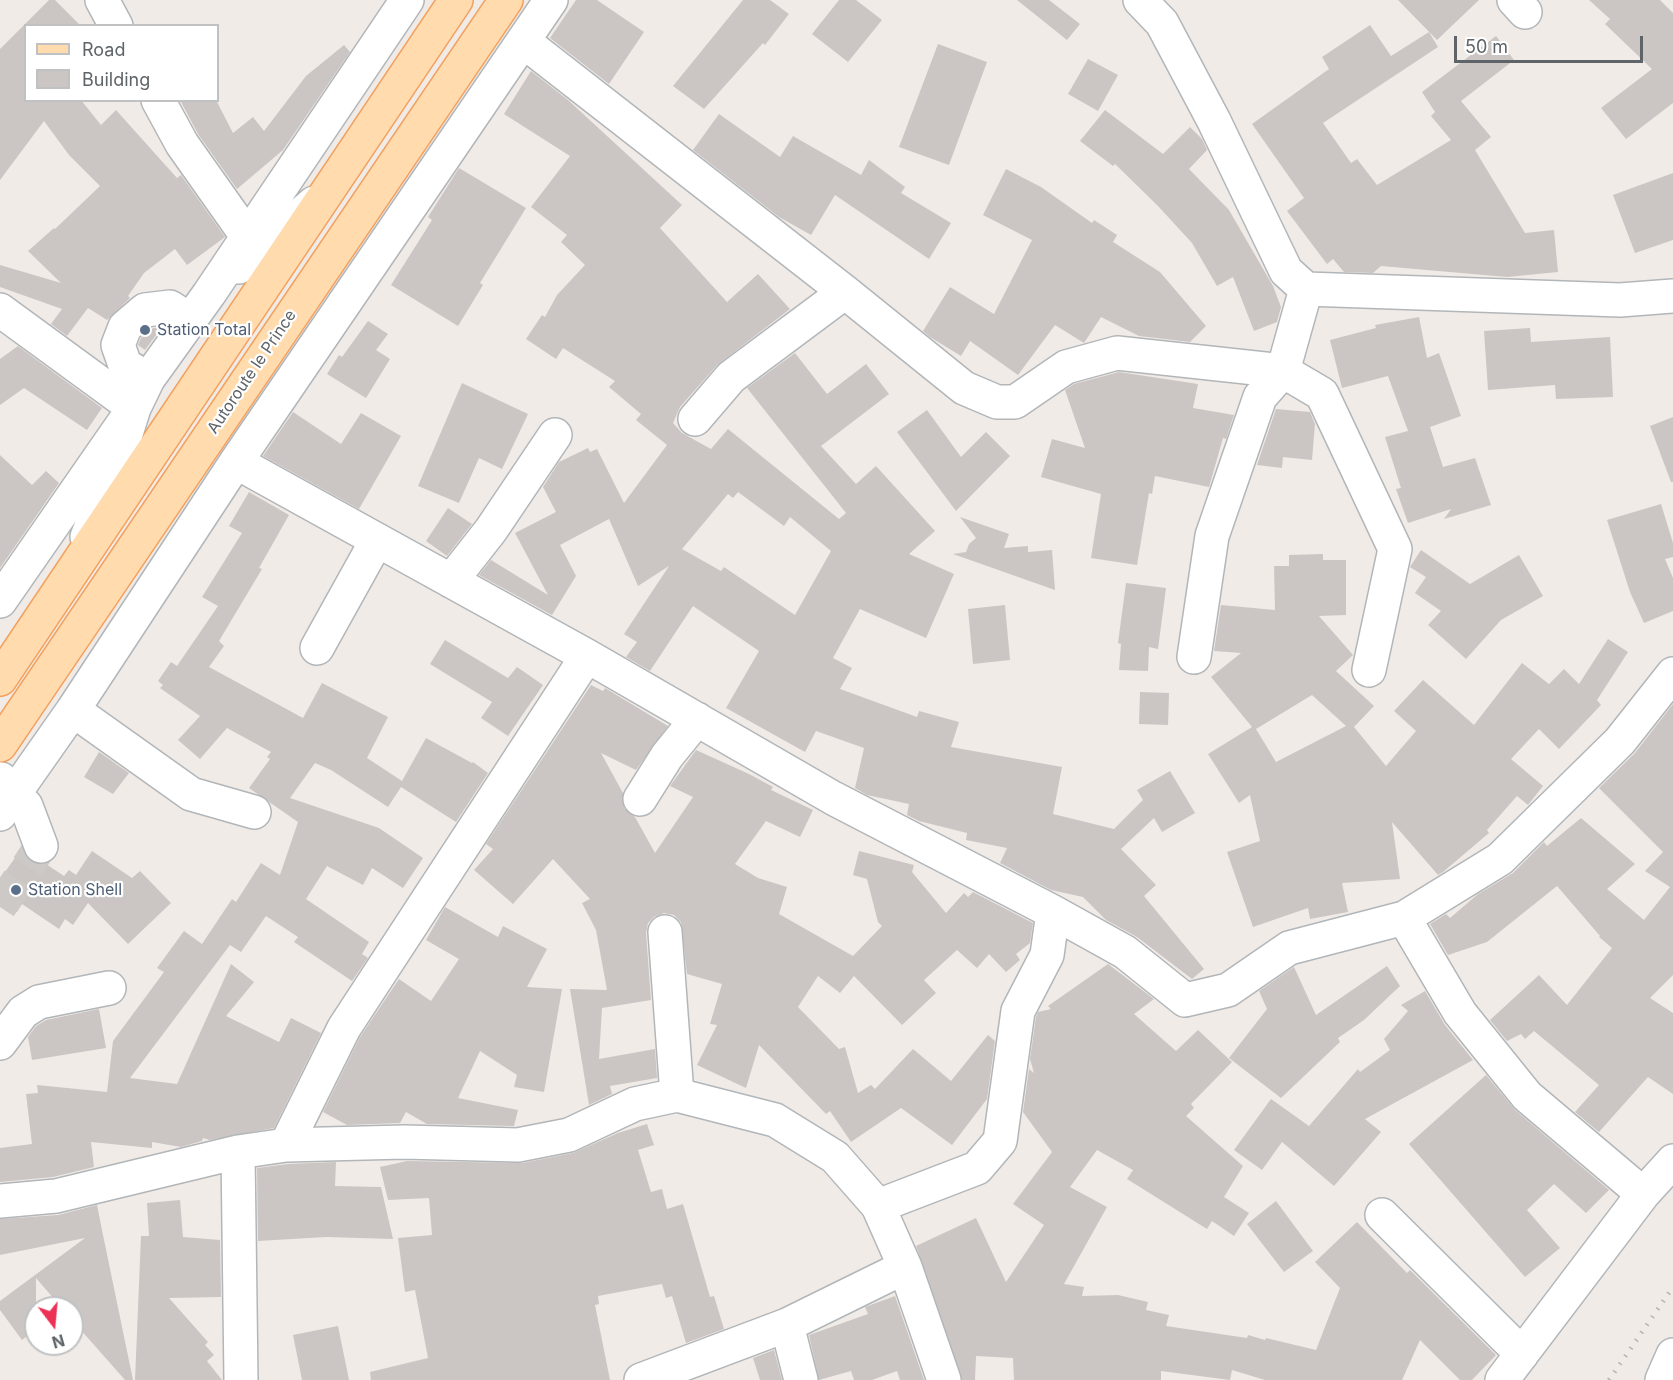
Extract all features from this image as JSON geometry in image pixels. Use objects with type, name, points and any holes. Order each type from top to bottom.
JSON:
[{"type":"main road","points":[[0,679],[456,0]]},
{"type":"main road","name":"Autoroute le Prince","points":[[0,745],[506,0]]},
{"type":"street","points":[[102,0],[115,24]]},
{"type":"street","points":[[0,601],[407,0]]},
{"type":"street","points":[[41,846],[26,806],[5,795],[73,710],[236,462],[551,0]]},
{"type":"street","points":[[1140,0],[1162,23],[1286,271],[1306,289],[1620,300],[1673,296]]},
{"type":"street","points":[[523,41],[845,292],[964,388],[997,402],[1015,402],[1066,367],[1118,353],[1284,371],[1322,394],[1395,549],[1369,670]]},
{"type":"street","points":[[159,102],[182,144],[247,236]]},
{"type":"street","points":[[209,294],[327,192]]},
{"type":"street","points":[[1194,657],[1212,536],[1260,397],[1284,371],[1306,289]]},
{"type":"street","points":[[695,419],[731,377],[845,292]]},
{"type":"street","points":[[74,569],[141,394],[125,365],[118,345],[125,327],[146,310],[170,307],[190,320]]},
{"type":"street","points":[[0,310],[141,394]]},
{"type":"street","points":[[451,581],[491,530],[555,435]]},
{"type":"street","points":[[236,462],[587,656],[833,798],[1125,952],[1185,1000],[1228,990],[1289,948],[1404,918],[1500,859],[1620,741],[1673,674]]},
{"type":"street","points":[[317,648],[377,540]]},
{"type":"street","points":[[286,1145],[344,1028],[587,656]]},
{"type":"street","points":[[73,710],[192,794],[254,812]]},
{"type":"street","points":[[640,799],[667,756],[697,719]]},
{"type":"street","points":[[878,1206],[977,1168],[1000,1141],[1018,1011],[1047,955],[1053,912]]},
{"type":"street","points":[[1404,918],[1460,1013],[1527,1096],[1643,1194]]},
{"type":"street","points":[[665,932],[677,1095]]},
{"type":"street","points":[[0,1043],[23,1012],[39,1002],[109,988]]},
{"type":"street","points":[[0,1201],[56,1196],[238,1152],[286,1145],[404,1142],[518,1146],[569,1135],[635,1104],[677,1095],[775,1119],[835,1157],[878,1206],[905,1267],[944,1380]]},
{"type":"street","points":[[238,1152],[241,1380]]},
{"type":"street","points":[[1502,1380],[1643,1194],[1673,1161]]},
{"type":"street","points":[[1382,1215],[1522,1354]]},
{"type":"street","points":[[641,1380],[787,1326],[905,1267]]},
{"type":"street","points":[[787,1326],[801,1380]]},
{"type":"street","points":[[1662,1380],[1673,1355]]},
{"type":"building","points":[[49,0],[55,0],[79,24],[25,24]]},
{"type":"building","points":[[576,0],[597,0],[644,32],[609,84],[550,38]]},
{"type":"building","points":[[743,0],[770,0],[789,14],[765,45],[763,43],[704,109],[673,86]]},
{"type":"building","points":[[839,0],[856,0],[882,20],[848,62],[812,34]]},
{"type":"building","points":[[1017,0],[1049,0],[1080,24],[1067,40]]},
{"type":"building","points":[[1398,0],[1479,0],[1437,40]]},
{"type":"building","points":[[1589,0],[1660,0],[1673,13],[1673,103],[1626,139],[1601,108],[1652,69],[1605,24],[1610,19]]},
{"type":"building","points":[[24,25],[24,102],[83,102],[101,125],[116,110],[177,178],[181,175],[225,237],[187,265],[175,249],[144,273],[128,296],[130,298],[107,320],[88,308],[67,336],[51,324],[62,309],[0,287],[0,265],[61,283],[28,251],[100,186],[69,155],[44,121],[0,180],[0,49]]},
{"type":"building","points":[[1370,25],[1391,56],[1429,32],[1438,47],[1323,123],[1351,163],[1357,159],[1377,185],[1451,140],[1431,116],[1435,112],[1422,92],[1496,36],[1514,60],[1461,101],[1491,137],[1475,150],[1525,233],[1554,230],[1558,272],[1507,277],[1381,266],[1373,273],[1344,272],[1333,259],[1327,264],[1287,211],[1304,198],[1252,124],[1329,69],[1322,57]]},
{"type":"building","points":[[938,44],[987,62],[949,165],[899,147]]},
{"type":"building","points":[[344,45],[350,52],[283,150],[237,189],[198,134],[181,102],[217,102],[233,133],[253,117],[264,131],[306,76]]},
{"type":"building","points":[[1088,59],[1118,75],[1098,111],[1068,94]]},
{"type":"building","points":[[531,71],[568,100],[682,205],[660,228],[727,302],[758,274],[790,309],[717,365],[680,407],[673,423],[682,433],[711,449],[728,429],[839,519],[846,513],[747,388],[795,353],[827,394],[866,364],[889,394],[821,446],[856,484],[876,466],[935,531],[909,554],[954,574],[926,638],[860,609],[833,658],[852,668],[840,689],[917,717],[919,711],[959,722],[951,747],[1062,767],[1053,814],[1114,829],[1143,800],[1137,790],[1170,771],[1195,813],[1162,832],[1154,818],[1121,849],[1156,885],[1144,896],[1204,969],[1192,979],[1137,937],[1106,920],[1083,897],[1051,890],[1000,863],[1007,848],[966,840],[967,833],[919,821],[907,815],[909,804],[867,795],[855,788],[864,748],[816,731],[805,752],[726,708],[759,651],[693,606],[650,671],[626,657],[637,642],[624,634],[669,566],[638,586],[609,519],[560,545],[576,576],[552,615],[479,575],[491,560],[548,595],[515,533],[556,512],[543,487],[559,462],[588,448],[590,452],[597,449],[624,503],[667,445],[636,420],[641,414],[609,387],[615,381],[563,348],[556,359],[526,339],[542,315],[545,317],[557,295],[585,265],[561,242],[567,235],[531,207],[570,156],[504,114]],"holes":[[[738,492],[784,526],[790,517],[831,551],[795,615],[724,567],[721,571],[682,549],[728,494],[733,498]]]},
{"type":"building","points":[[1105,110],[1163,154],[1190,127],[1202,139],[1207,150],[1189,169],[1229,210],[1273,286],[1281,307],[1277,322],[1254,331],[1233,277],[1217,286],[1192,243],[1158,206],[1115,164],[1113,166],[1080,141]]},
{"type":"building","points":[[719,114],[780,157],[793,136],[861,175],[869,160],[905,187],[901,193],[951,223],[929,259],[835,195],[811,235],[779,217],[693,150]]},
{"type":"building","points":[[459,168],[526,208],[480,283],[483,285],[458,326],[391,285],[432,220],[428,217]]},
{"type":"building","points":[[1006,169],[1041,187],[1092,223],[1094,220],[1117,235],[1113,242],[1160,272],[1206,326],[1190,342],[1139,336],[1101,317],[1084,343],[1055,325],[1018,375],[970,341],[961,356],[930,337],[923,331],[950,287],[994,314],[1032,240],[983,215]]},
{"type":"building","points":[[1673,173],[1673,240],[1635,253],[1613,195]]},
{"type":"building","points":[[1419,317],[1427,358],[1439,353],[1461,416],[1430,427],[1443,467],[1475,458],[1491,505],[1444,519],[1451,509],[1408,523],[1396,489],[1401,488],[1385,437],[1408,431],[1388,376],[1342,388],[1330,340],[1376,328],[1375,325]]},
{"type":"building","points":[[368,321],[388,334],[376,350],[390,359],[366,398],[327,374],[339,355],[342,357]]},
{"type":"building","points":[[162,327],[145,350],[138,345],[141,338],[153,328]]},
{"type":"building","points":[[1530,328],[1531,342],[1610,337],[1613,397],[1556,399],[1555,385],[1488,390],[1484,331]]},
{"type":"building","points":[[18,346],[102,408],[87,430],[24,388],[0,405],[0,359]]},
{"type":"building","points":[[1119,372],[1198,384],[1193,408],[1234,415],[1226,439],[1223,438],[1209,487],[1155,476],[1152,494],[1149,493],[1137,565],[1091,558],[1101,494],[1041,477],[1052,439],[1085,448],[1065,390],[1074,384]]},
{"type":"building","points":[[462,383],[528,414],[502,469],[479,458],[459,503],[418,486]]},
{"type":"building","points":[[1276,409],[1310,412],[1315,424],[1312,460],[1283,457],[1282,468],[1257,465]]},
{"type":"building","points":[[927,410],[961,457],[986,432],[1010,456],[956,511],[897,432]]},
{"type":"building","points":[[293,412],[341,444],[361,413],[401,436],[359,509],[263,456]]},
{"type":"building","points":[[1673,417],[1673,482],[1671,482],[1650,426]]},
{"type":"building","points":[[0,455],[32,485],[46,471],[59,483],[0,568]]},
{"type":"building","points":[[249,492],[289,515],[259,568],[262,569],[219,641],[224,646],[209,667],[303,718],[322,683],[388,717],[367,758],[402,781],[426,738],[473,762],[488,773],[456,822],[401,787],[388,807],[331,770],[315,763],[290,798],[379,828],[423,858],[403,888],[372,868],[363,885],[327,866],[306,899],[369,942],[362,954],[368,958],[352,981],[294,942],[298,937],[266,916],[241,952],[230,945],[130,1078],[177,1084],[231,964],[254,982],[226,1016],[279,1042],[291,1018],[321,1033],[274,1128],[210,1140],[203,1138],[202,1141],[181,1147],[152,1142],[152,1148],[91,1142],[94,1167],[53,1177],[0,1182],[0,1148],[32,1144],[26,1094],[38,1093],[37,1085],[107,1092],[113,1041],[164,972],[157,968],[184,931],[202,944],[232,899],[236,902],[261,863],[280,875],[298,822],[249,788],[270,759],[267,757],[271,752],[227,728],[200,759],[178,740],[200,716],[160,688],[163,685],[158,681],[171,662],[177,666],[218,606],[202,597],[242,533],[229,526]]},
{"type":"building","points":[[1661,504],[1673,543],[1673,557],[1665,559],[1673,578],[1673,611],[1644,623],[1630,592],[1607,520]]},
{"type":"building","points":[[448,508],[472,524],[447,556],[426,541]]},
{"type":"building","points":[[960,517],[1009,534],[1004,548],[1028,546],[1028,552],[1052,550],[1055,590],[953,554],[966,552],[969,544],[976,538]]},
{"type":"building","points":[[1421,550],[1470,584],[1519,555],[1543,596],[1501,620],[1466,659],[1428,625],[1441,611],[1415,593],[1426,577],[1410,567]]},
{"type":"building","points":[[1323,554],[1323,560],[1346,560],[1346,615],[1319,616],[1353,655],[1336,671],[1374,706],[1354,727],[1386,766],[1416,731],[1394,711],[1423,680],[1474,725],[1522,663],[1549,684],[1564,669],[1579,684],[1608,639],[1628,652],[1597,700],[1601,705],[1559,749],[1539,729],[1511,759],[1543,786],[1528,805],[1517,796],[1487,830],[1489,833],[1443,872],[1438,875],[1392,822],[1400,879],[1342,883],[1348,912],[1310,919],[1308,908],[1253,927],[1227,852],[1260,841],[1250,795],[1239,803],[1208,754],[1252,727],[1211,677],[1241,653],[1214,651],[1221,605],[1275,610],[1274,566],[1289,566],[1289,555]],"holes":[[[1312,695],[1346,726],[1276,762],[1256,729]]]},
{"type":"building","points":[[1126,583],[1166,588],[1158,649],[1149,647],[1148,671],[1119,670],[1121,644],[1118,643]]},
{"type":"building","points":[[1005,605],[1010,660],[973,664],[968,609]]},
{"type":"building","points":[[445,640],[508,678],[517,667],[543,685],[508,736],[481,718],[492,702],[430,664]]},
{"type":"building","points":[[591,685],[603,691],[605,688],[668,726],[636,770],[601,753],[623,793],[624,808],[635,817],[655,853],[693,797],[670,786],[696,750],[749,774],[773,787],[771,790],[813,810],[800,837],[766,821],[735,864],[758,878],[787,887],[779,914],[853,956],[882,926],[878,922],[867,879],[853,875],[859,851],[914,865],[912,872],[946,913],[964,893],[968,897],[973,892],[1033,923],[1030,943],[1016,954],[1020,960],[1006,972],[989,954],[977,968],[957,950],[924,980],[936,993],[902,1025],[854,976],[840,993],[818,976],[798,1007],[839,1049],[845,1047],[858,1093],[871,1085],[875,1089],[913,1049],[951,1081],[988,1035],[995,1041],[987,1099],[952,1145],[901,1108],[851,1142],[830,1111],[826,1114],[759,1045],[746,1088],[697,1065],[717,1025],[710,1024],[722,984],[687,974],[681,922],[674,915],[664,913],[654,917],[648,923],[646,933],[651,1000],[602,1008],[599,1059],[655,1049],[657,1078],[610,1086],[612,1094],[589,1105],[570,989],[607,990],[596,930],[582,903],[590,899],[553,859],[513,904],[474,870],[493,849],[486,844]]},
{"type":"building","points":[[1140,692],[1169,693],[1168,725],[1139,724]]},
{"type":"building","points":[[1673,704],[1673,975],[1650,998],[1673,1013],[1673,1094],[1648,1077],[1599,1132],[1575,1112],[1599,1085],[1534,1031],[1525,1039],[1521,1034],[1507,1041],[1490,1020],[1539,975],[1567,1005],[1612,948],[1599,937],[1557,886],[1487,942],[1448,955],[1430,924],[1446,914],[1450,918],[1478,894],[1513,873],[1544,842],[1547,846],[1581,818],[1635,864],[1607,889],[1644,920],[1670,887],[1645,871],[1663,852],[1599,788],[1635,753]]},
{"type":"building","points":[[99,752],[129,773],[113,794],[84,777]]},
{"type":"building","points":[[22,848],[30,861],[46,864],[64,876],[69,870],[76,875],[92,851],[132,878],[140,871],[171,903],[128,944],[88,903],[73,925],[65,919],[59,929],[22,904],[17,912],[0,901],[0,879]]},
{"type":"building","points":[[445,907],[498,937],[503,926],[547,949],[527,987],[562,989],[544,1092],[514,1087],[517,1075],[480,1051],[458,1098],[518,1110],[514,1126],[427,1124],[406,1112],[400,1123],[347,1125],[323,1112],[360,1037],[399,979],[431,1001],[459,959],[426,940]]},
{"type":"building","points":[[1108,964],[1154,999],[1134,1014],[1176,1051],[1198,1030],[1232,1062],[1191,1104],[1194,1108],[1186,1116],[1243,1166],[1224,1197],[1249,1213],[1234,1236],[1212,1221],[1207,1229],[1127,1179],[1133,1170],[1097,1150],[1070,1187],[1107,1207],[1064,1284],[1084,1287],[1082,1296],[1118,1295],[1148,1302],[1146,1310],[1169,1315],[1166,1326],[1247,1338],[1248,1335],[1316,1350],[1340,1288],[1315,1262],[1357,1222],[1407,1273],[1410,1270],[1496,1355],[1472,1380],[1460,1380],[1420,1340],[1402,1380],[1265,1380],[1232,1370],[1230,1380],[1161,1371],[1161,1380],[1014,1380],[1013,1358],[976,1356],[975,1380],[962,1380],[916,1246],[976,1218],[1006,1282],[1044,1225],[1013,1204],[1052,1152],[1023,1112],[1029,1069],[1034,1073],[1030,1059],[1036,1017],[1038,1012],[1051,1009],[1048,1006]]},
{"type":"building","points":[[1387,966],[1400,986],[1364,1020],[1338,1038],[1340,1042],[1281,1098],[1229,1058],[1267,1009],[1259,991],[1294,967],[1316,1015]]},
{"type":"building","points":[[1425,991],[1445,1025],[1473,1060],[1365,1119],[1381,1132],[1334,1186],[1282,1142],[1262,1170],[1234,1150],[1271,1099],[1309,1126],[1358,1069],[1360,1072],[1390,1050],[1384,1039],[1408,1011],[1401,1005]]},
{"type":"building","points":[[99,1009],[106,1048],[32,1060],[28,1037],[36,1026],[46,1020]]},
{"type":"building","points":[[1486,1075],[1515,1110],[1609,1190],[1586,1213],[1554,1184],[1527,1210],[1560,1248],[1525,1277],[1409,1144]]},
{"type":"building","points":[[647,1124],[654,1145],[638,1150],[651,1192],[662,1189],[667,1209],[683,1204],[710,1297],[714,1296],[724,1329],[686,1343],[672,1296],[666,1298],[662,1284],[598,1296],[599,1304],[595,1305],[610,1380],[371,1380],[370,1372],[428,1358],[415,1290],[405,1292],[398,1238],[432,1235],[429,1198],[388,1200],[380,1167],[407,1161],[522,1163],[573,1153],[618,1133]]},
{"type":"building","points":[[336,1162],[335,1186],[381,1187],[393,1239],[326,1237],[258,1241],[257,1168]]},
{"type":"building","points":[[180,1200],[183,1237],[220,1240],[221,1297],[169,1298],[208,1342],[205,1345],[214,1355],[207,1361],[222,1380],[135,1380],[141,1236],[149,1236],[147,1203]]},
{"type":"building","points":[[1276,1201],[1313,1251],[1284,1272],[1247,1224]]},
{"type":"building","points":[[97,1205],[133,1380],[125,1380],[84,1334],[84,1296],[52,1296],[36,1278],[36,1296],[24,1296],[24,1338],[22,1340],[0,1310],[0,1301],[85,1238],[0,1255],[0,1219],[58,1215]]},
{"type":"building","points":[[895,1296],[924,1380],[900,1380],[897,1371],[872,1380],[854,1380],[851,1371],[819,1380],[809,1335],[868,1314],[865,1307]]},
{"type":"building","points":[[338,1326],[349,1380],[302,1380],[293,1335]]},
{"type":"building","points":[[774,1350],[782,1380],[760,1380],[753,1358]]},
{"type":"tunnel","points":[[0,907],[41,846]]},
{"type":"railway","points":[[1609,1380],[1673,1287]]},
{"type":"place","name":"Station Total","points":[[145,330]]},
{"type":"place","name":"Station Shell","points":[[16,890]]}]
